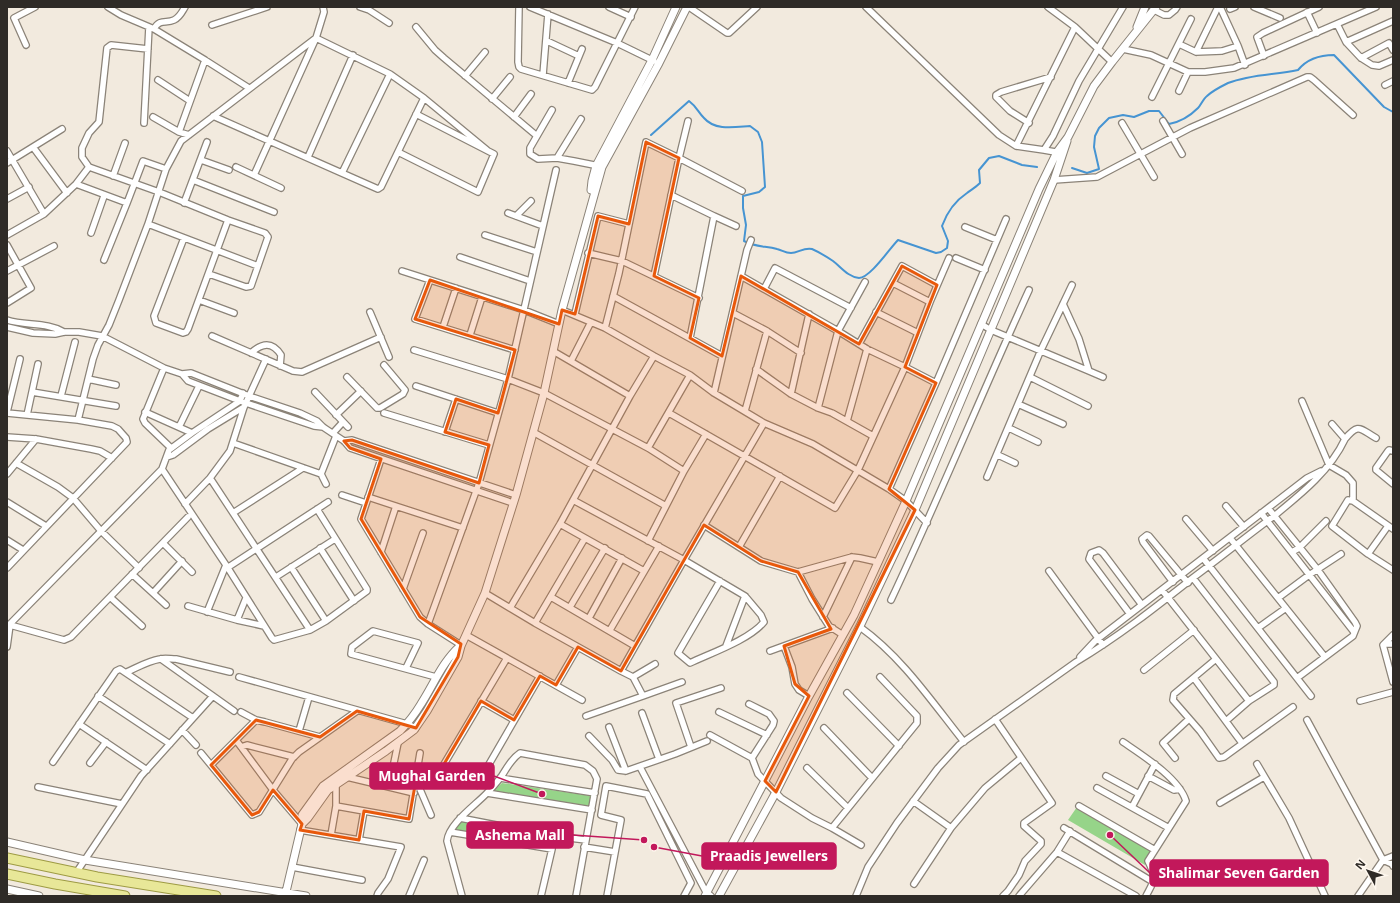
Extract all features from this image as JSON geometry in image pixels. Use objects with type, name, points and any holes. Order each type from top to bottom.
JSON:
[{"type":"main road","points":[[7,858],[76,873],[216,896]]},
{"type":"main road","points":[[7,874],[125,896]]},
{"type":"street","points":[[26,45],[14,18],[35,7]]},
{"type":"street","points":[[108,7],[165,36],[249,88]]},
{"type":"street","points":[[144,123],[148,42],[152,29],[158,23],[175,20],[185,7]]},
{"type":"street","points":[[212,26],[267,7]]},
{"type":"street","points":[[254,175],[316,38],[323,11],[328,7]]},
{"type":"street","points":[[360,7],[370,8],[389,23]]},
{"type":"street","points":[[519,7],[518,65],[521,69],[590,90],[594,90],[635,7]]},
{"type":"street","points":[[530,7],[618,43],[655,61]]},
{"type":"street","points":[[609,7],[631,17]]},
{"type":"street","points":[[655,61],[676,7]]},
{"type":"street","points":[[301,827],[328,790],[398,743],[416,728],[428,711],[458,657],[461,645],[485,593],[516,495],[544,393],[562,310],[591,202],[594,182],[598,169],[655,61],[691,8],[729,33],[757,7]]},
{"type":"street","points":[[866,7],[999,135],[1016,146],[1060,153]]},
{"type":"street","points":[[1048,7],[1075,27],[1112,62]]},
{"type":"street","points":[[1044,150],[1053,136],[1079,81],[1123,7]]},
{"type":"street","points":[[1133,35],[1146,7]]},
{"type":"street","points":[[707,895],[809,696],[854,615],[906,501],[926,451],[1039,189],[1060,153],[1090,93],[1112,62],[1155,8],[1164,15],[1169,15],[1177,7]]},
{"type":"street","points":[[1219,7],[1238,46],[1245,65]]},
{"type":"street","points":[[1196,52],[1219,7]]},
{"type":"street","points":[[1254,7],[1280,18]]},
{"type":"street","points":[[1264,56],[1257,37],[1263,32],[1319,7]]},
{"type":"street","points":[[1123,49],[1151,55],[1188,72],[1205,72],[1234,68],[1245,65],[1376,7]]},
{"type":"street","points":[[1307,12],[1317,33]]},
{"type":"street","points":[[543,75],[548,14]]},
{"type":"street","points":[[1152,97],[1191,19]]},
{"type":"street","points":[[1346,42],[1393,21]]},
{"type":"street","points":[[1337,24],[1346,42],[1361,58],[1376,66],[1393,60]]},
{"type":"street","points":[[416,27],[435,50],[536,136]]},
{"type":"street","points":[[1016,146],[1029,123],[1075,27]]},
{"type":"street","points":[[316,38],[390,74],[424,98],[487,150]]},
{"type":"street","points":[[78,420],[93,359],[102,336],[120,300],[148,224],[166,169],[182,141],[316,38]]},
{"type":"street","points":[[546,41],[579,56]]},
{"type":"street","points":[[1361,58],[1389,43],[1393,50]]},
{"type":"street","points":[[1179,44],[1196,52],[1222,51],[1238,46]]},
{"type":"street","points":[[148,49],[111,45],[107,48],[99,122],[89,133],[82,148],[82,157],[89,168],[159,192],[184,203],[265,233],[268,237],[251,286],[246,287],[209,274]]},
{"type":"street","points":[[568,83],[582,49]]},
{"type":"street","points":[[465,76],[485,52]]},
{"type":"street","points":[[308,157],[353,55]]},
{"type":"street","points":[[179,132],[205,60]]},
{"type":"street","points":[[1179,91],[1188,72]]},
{"type":"street","points":[[342,173],[390,74]]},
{"type":"street","points":[[1029,123],[1010,111],[996,97],[996,95],[1001,92],[1051,76]]},
{"type":"street","points":[[492,99],[510,77]]},
{"type":"street","points":[[1054,180],[1097,177],[1190,128],[1307,77],[1314,80],[1353,115]]},
{"type":"street","points":[[158,80],[190,101]]},
{"type":"street","points":[[1385,85],[1393,81]]},
{"type":"street","points":[[514,118],[531,94]]},
{"type":"street","points":[[213,116],[308,157],[378,190],[381,187],[424,98]]},
{"type":"street","points":[[552,110],[530,148],[530,154],[538,159],[557,158],[574,160],[598,169]]},
{"type":"street","points":[[398,152],[478,192],[494,154],[416,114]]},
{"type":"street","points":[[154,117],[179,132],[189,135]]},
{"type":"street","points":[[557,158],[581,119]]},
{"type":"street","points":[[654,276],[688,121]]},
{"type":"street","points":[[1163,122],[1182,154]]},
{"type":"street","points":[[1122,123],[1154,178]]},
{"type":"street","points":[[10,161],[62,130]]},
{"type":"street","points":[[184,203],[207,142]]},
{"type":"street","points":[[605,328],[622,261],[646,142],[742,191]]},
{"type":"street","points":[[113,176],[124,143]]},
{"type":"street","points":[[33,147],[67,193]]},
{"type":"street","points":[[7,151],[10,161],[29,187],[44,214]]},
{"type":"street","points":[[719,896],[776,792],[860,628],[915,510],[1054,180],[1060,153]]},
{"type":"street","points":[[104,260],[143,160],[166,169]]},
{"type":"street","points":[[201,160],[229,170]]},
{"type":"street","points":[[236,167],[281,188]]},
{"type":"street","points":[[7,236],[44,214],[76,184],[89,168]]},
{"type":"street","points":[[428,624],[479,482],[508,379],[556,170]]},
{"type":"street","points":[[193,180],[274,212]]},
{"type":"street","points":[[76,184],[104,196],[127,203]]},
{"type":"street","points":[[7,199],[29,187]]},
{"type":"street","points":[[671,195],[736,226]]},
{"type":"street","points":[[91,233],[104,196]]},
{"type":"street","points":[[516,216],[531,201]]},
{"type":"street","points":[[508,213],[543,226]]},
{"type":"street","points":[[575,314],[588,253],[598,216],[630,224]]},
{"type":"street","points":[[690,338],[714,216]]},
{"type":"street","points":[[889,489],[1006,219]]},
{"type":"street","points":[[184,238],[154,316],[156,323],[183,333],[188,330],[228,220]]},
{"type":"street","points":[[148,224],[258,266]]},
{"type":"street","points":[[964,227],[997,240]]},
{"type":"street","points":[[485,235],[537,252]]},
{"type":"street","points":[[714,393],[747,250],[751,240]]},
{"type":"street","points":[[7,245],[31,288],[7,303]]},
{"type":"street","points":[[7,271],[54,246]]},
{"type":"street","points":[[588,253],[622,261],[699,298]]},
{"type":"street","points":[[460,257],[530,281]]},
{"type":"street","points":[[668,413],[835,508],[858,470],[905,367],[949,258]]},
{"type":"street","points":[[956,258],[984,270]]},
{"type":"street","points":[[859,344],[902,266],[937,285]]},
{"type":"street","points":[[764,289],[775,268],[851,308]]},
{"type":"street","points":[[402,271],[524,310],[559,324]]},
{"type":"street","points":[[741,276],[809,314],[867,349],[936,383]]},
{"type":"street","points":[[430,280],[415,319],[515,350]]},
{"type":"street","points":[[818,408],[838,331],[865,282]]},
{"type":"street","points":[[892,283],[930,302]]},
{"type":"street","points":[[987,477],[998,455],[1041,350],[1072,285]]},
{"type":"street","points":[[442,327],[456,288]]},
{"type":"street","points":[[891,600],[927,523],[1029,290]]},
{"type":"street","points":[[613,296],[722,356]]},
{"type":"street","points":[[470,335],[482,297]]},
{"type":"street","points":[[199,300],[234,313]]},
{"type":"street","points":[[1063,304],[1079,339],[1089,371]]},
{"type":"street","points":[[562,310],[575,314],[605,328],[690,375],[714,393],[764,423],[813,444],[858,470],[906,501],[927,523]]},
{"type":"street","points":[[370,312],[389,357]]},
{"type":"street","points":[[876,312],[918,333]]},
{"type":"street","points":[[733,313],[767,331],[801,353]]},
{"type":"street","points":[[791,394],[809,314]]},
{"type":"street","points":[[7,320],[56,327],[64,332]]},
{"type":"street","points":[[571,361],[590,322]]},
{"type":"street","points":[[981,324],[991,330],[1103,377]]},
{"type":"street","points":[[7,327],[33,332],[55,334],[64,332],[84,333],[102,336],[164,368],[182,374],[191,373],[249,396],[300,413],[317,421],[323,427],[344,441],[350,448],[513,502]]},
{"type":"street","points":[[745,411],[767,331]]},
{"type":"street","points":[[212,336],[280,366],[293,371],[302,372],[381,337]]},
{"type":"street","points":[[61,396],[75,342]]},
{"type":"street","points":[[250,353],[259,346],[266,344],[280,353],[280,366]]},
{"type":"street","points":[[847,422],[867,349]]},
{"type":"street","points":[[414,350],[508,379],[544,393],[648,448],[684,471]]},
{"type":"street","points":[[553,351],[630,396]]},
{"type":"street","points":[[510,608],[560,524],[630,396],[654,356]]},
{"type":"street","points":[[7,568],[127,443],[126,438],[118,429],[112,426],[78,420],[7,412],[20,359]]},
{"type":"street","points":[[185,504],[210,478],[226,456],[233,443],[245,405],[266,359]]},
{"type":"street","points":[[27,415],[38,364]]},
{"type":"street","points":[[347,377],[378,408],[403,394],[405,390],[384,365]]},
{"type":"street","points":[[164,368],[143,417],[145,423],[171,448]]},
{"type":"street","points":[[756,369],[791,394],[818,408],[832,413],[873,436]]},
{"type":"street","points":[[182,374],[188,381],[240,401],[245,405],[314,426],[323,427]]},
{"type":"street","points":[[648,448],[690,375]]},
{"type":"street","points":[[1030,377],[1088,406]]},
{"type":"street","points":[[88,379],[116,385]]},
{"type":"street","points":[[179,427],[199,386]]},
{"type":"street","points":[[416,386],[498,413]]},
{"type":"street","points":[[32,392],[116,406]]},
{"type":"street","points":[[315,392],[348,427]]},
{"type":"street","points":[[336,415],[361,392]]},
{"type":"street","points":[[7,647],[8,626],[162,469],[169,450],[240,401],[243,393]]},
{"type":"street","points":[[445,432],[456,399]]},
{"type":"street","points":[[1302,401],[1328,466],[1350,479],[1353,483],[1353,501]]},
{"type":"street","points":[[1018,404],[1063,424]]},
{"type":"street","points":[[167,457],[173,455],[208,428],[245,405]]},
{"type":"street","points":[[145,412],[192,433]]},
{"type":"street","points":[[384,413],[489,446]]},
{"type":"street","points":[[326,484],[321,474],[334,434],[343,422]]},
{"type":"street","points":[[621,671],[764,423]]},
{"type":"street","points":[[1332,424],[1345,439]]},
{"type":"street","points":[[1009,428],[1038,442]]},
{"type":"street","points":[[857,896],[868,867],[897,822],[938,768],[964,742],[1076,662],[1103,645],[1188,583],[1302,494],[1328,466],[1353,429],[1359,428],[1376,438]]},
{"type":"street","points":[[533,432],[593,464],[666,506]]},
{"type":"street","points":[[648,540],[684,471],[706,434]]},
{"type":"street","points":[[7,437],[36,439],[96,450],[112,458]]},
{"type":"street","points":[[7,474],[36,439]]},
{"type":"street","points":[[344,441],[352,440],[516,495]]},
{"type":"street","points":[[233,443],[321,474]]},
{"type":"street","points":[[1393,451],[1389,450],[1376,468],[1376,470],[1393,484]]},
{"type":"street","points":[[926,451],[938,456]]},
{"type":"street","points":[[998,455],[1015,463]]},
{"type":"street","points":[[381,459],[361,519],[420,617],[428,624],[461,645]]},
{"type":"street","points":[[16,463],[58,487],[73,498],[101,531],[139,568]]},
{"type":"street","points":[[1076,662],[1095,641],[1307,478],[1328,466]]},
{"type":"street","points":[[233,513],[303,468]]},
{"type":"street","points":[[162,469],[227,566],[264,626],[272,638],[276,640],[310,630],[326,621],[366,593],[367,589],[317,509]]},
{"type":"street","points":[[739,547],[780,476]]},
{"type":"street","points":[[210,478],[310,630]]},
{"type":"street","points":[[342,495],[366,503]]},
{"type":"street","points":[[368,497],[463,528]]},
{"type":"street","points":[[573,500],[659,546],[684,560],[720,581],[745,596],[761,615],[764,622],[759,628],[744,638],[690,663],[678,653],[720,581]]},
{"type":"street","points":[[1368,554],[1391,528],[1353,501],[1348,500],[1332,526],[1368,554],[1393,570]]},
{"type":"street","points":[[7,502],[46,526]]},
{"type":"street","points":[[207,612],[227,566],[257,549],[328,502]]},
{"type":"street","points":[[381,552],[396,506]]},
{"type":"street","points":[[1226,506],[1244,527]]},
{"type":"street","points":[[1268,508],[1318,570],[1357,626],[1353,636],[1297,678]]},
{"type":"street","points":[[1261,513],[1354,632]]},
{"type":"street","points":[[8,626],[68,640],[188,517]]},
{"type":"street","points":[[1186,519],[1213,551]]},
{"type":"street","points":[[1292,552],[1299,548],[1326,521]]},
{"type":"street","points":[[560,524],[644,571]]},
{"type":"street","points":[[704,525],[762,561],[798,572],[852,557],[878,562]]},
{"type":"street","points":[[403,589],[423,533]]},
{"type":"street","points":[[1173,582],[1143,542],[1142,539],[1145,536],[1149,536],[1188,583]]},
{"type":"street","points":[[535,623],[585,538]]},
{"type":"street","points":[[1230,538],[1325,657]]},
{"type":"street","points":[[276,577],[335,539]]},
{"type":"street","points":[[7,540],[23,550]]},
{"type":"street","points":[[163,543],[192,572]]},
{"type":"street","points":[[610,630],[659,546]]},
{"type":"street","points":[[320,548],[354,601]]},
{"type":"street","points":[[570,607],[604,548]]},
{"type":"street","points":[[1130,614],[1089,558],[1091,553],[1099,550],[1103,553],[1142,605]]},
{"type":"street","points":[[1278,598],[1341,554]]},
{"type":"street","points":[[823,617],[852,557]]},
{"type":"street","points":[[589,618],[622,558]]},
{"type":"street","points":[[1203,558],[1312,696]]},
{"type":"street","points":[[153,593],[182,561]]},
{"type":"street","points":[[292,567],[326,621]]},
{"type":"street","points":[[1049,571],[1103,645]]},
{"type":"street","points":[[798,572],[812,599],[829,626],[844,635]]},
{"type":"street","points":[[132,574],[166,605]]},
{"type":"street","points":[[1193,578],[1274,682],[1274,685],[1249,701],[1226,721]]},
{"type":"street","points":[[1162,590],[1249,701]]},
{"type":"street","points":[[485,593],[535,623],[633,677],[643,696]]},
{"type":"street","points":[[1328,598],[1334,593]]},
{"type":"street","points":[[726,646],[745,596]]},
{"type":"street","points":[[110,597],[142,626]]},
{"type":"street","points":[[551,597],[610,630],[635,646]]},
{"type":"street","points":[[237,620],[246,598]]},
{"type":"street","points":[[188,606],[264,626]]},
{"type":"street","points":[[1258,628],[1286,608]]},
{"type":"street","points":[[854,615],[864,619]]},
{"type":"street","points":[[770,651],[833,628]]},
{"type":"street","points":[[860,628],[900,664],[964,742]]},
{"type":"street","points":[[1144,670],[1194,630]]},
{"type":"street","points":[[406,668],[418,643],[373,631],[352,647],[351,654],[436,677]]},
{"type":"street","points":[[466,635],[582,700]]},
{"type":"street","points":[[1393,635],[1384,645],[1393,682]]},
{"type":"street","points":[[1385,644],[1393,644]]},
{"type":"street","points":[[286,894],[301,827],[302,815],[323,786],[400,731],[407,724],[421,705],[450,655],[461,645]]},
{"type":"street","points":[[784,646],[792,668],[795,684],[799,690],[809,696]]},
{"type":"street","points":[[556,685],[578,647]]},
{"type":"street","points":[[416,780],[431,781],[437,776],[507,658]]},
{"type":"street","points":[[160,659],[237,711],[256,720],[320,737]]},
{"type":"street","points":[[127,672],[145,663],[160,659],[176,659],[230,672]]},
{"type":"street","points":[[1216,659],[1174,694],[1173,700],[1200,732],[1219,758],[1293,707]]},
{"type":"street","points":[[633,677],[655,664]]},
{"type":"street","points":[[52,762],[118,669],[122,669],[127,672],[193,718]]},
{"type":"street","points":[[477,785],[540,676]]},
{"type":"street","points":[[239,677],[407,724],[416,728]]},
{"type":"street","points":[[832,828],[917,723],[917,716],[880,677]]},
{"type":"street","points":[[1194,678],[1242,743]]},
{"type":"street","points":[[586,716],[682,682]]},
{"type":"street","points":[[691,747],[676,703],[721,688]]},
{"type":"street","points":[[1360,701],[1393,692]]},
{"type":"street","points":[[846,693],[899,746]]},
{"type":"street","points":[[98,696],[170,744]]},
{"type":"street","points":[[76,873],[122,804],[147,770],[213,696]]},
{"type":"street","points":[[300,731],[309,697]]},
{"type":"street","points":[[481,701],[514,720]]},
{"type":"street","points":[[749,704],[769,714],[773,718],[773,725],[752,758]]},
{"type":"street","points":[[201,752],[252,815],[259,812],[294,757],[299,752],[357,711]]},
{"type":"street","points":[[719,712],[767,735]]},
{"type":"street","points":[[642,713],[659,759]]},
{"type":"street","points":[[1176,758],[1163,743],[1189,719]]},
{"type":"street","points":[[211,765],[256,720]]},
{"type":"street","points":[[995,720],[1052,803],[1024,823],[1024,826],[1041,841],[1041,844],[1025,861],[1008,891],[1002,896]]},
{"type":"street","points":[[1307,720],[1383,860],[1392,864],[1393,866]]},
{"type":"street","points":[[79,724],[147,770]]},
{"type":"street","points":[[609,727],[626,771]]},
{"type":"street","points":[[824,728],[872,778]]},
{"type":"street","points":[[182,730],[196,745]]},
{"type":"street","points":[[710,735],[752,758],[758,774],[781,798],[812,818],[861,845]]},
{"type":"street","points":[[589,736],[612,760],[618,770],[626,771],[707,741]]},
{"type":"street","points":[[236,740],[301,827],[331,835],[401,847],[388,879],[377,896]]},
{"type":"street","points":[[90,763],[106,742]]},
{"type":"street","points":[[1123,742],[1155,764],[1180,789],[1186,801],[1148,861],[1154,874],[1153,882],[1146,896]]},
{"type":"street","points":[[389,787],[398,743]]},
{"type":"street","points":[[241,746],[247,745],[294,757]]},
{"type":"street","points":[[336,806],[408,819],[414,793],[420,753]]},
{"type":"street","points":[[462,896],[447,841],[447,834],[460,818],[487,793],[500,778],[513,757],[520,753],[585,765],[593,771],[597,779],[576,896]]},
{"type":"street","points":[[914,884],[951,828],[985,788],[1021,758]]},
{"type":"street","points":[[1132,807],[1155,764]]},
{"type":"street","points":[[1257,764],[1289,818],[1325,896]]},
{"type":"street","points":[[640,767],[707,895]]},
{"type":"street","points":[[807,768],[848,808]]},
{"type":"street","points":[[1106,776],[1139,794]]},
{"type":"street","points":[[1148,776],[1174,790],[1180,789]]},
{"type":"street","points":[[347,777],[414,793]]},
{"type":"street","points":[[1220,803],[1264,777]]},
{"type":"street","points":[[500,778],[595,793]]},
{"type":"street","points":[[416,780],[431,815]]},
{"type":"street","points":[[331,835],[336,806],[336,784]]},
{"type":"street","points":[[607,896],[621,820],[600,815],[606,786],[647,794],[691,883],[684,896]]},
{"type":"street","points":[[38,788],[122,804]]},
{"type":"street","points":[[1097,788],[1169,828]]},
{"type":"street","points":[[487,793],[592,810]]},
{"type":"street","points":[[913,801],[951,828]]},
{"type":"street","points":[[1079,806],[1155,850]]},
{"type":"street","points":[[359,840],[364,811]]},
{"type":"street","points":[[460,818],[553,836],[586,840]]},
{"type":"street","points":[[1064,828],[1153,882]]},
{"type":"street","points":[[1019,896],[1057,852],[1070,831]]},
{"type":"street","points":[[450,832],[552,849]]},
{"type":"street","points":[[541,896],[552,849],[553,836]]},
{"type":"street","points":[[7,842],[85,860],[286,894],[306,896]]},
{"type":"street","points":[[584,847],[615,852]]},
{"type":"street","points":[[1057,852],[1136,896]]},
{"type":"street","points":[[1358,896],[1383,860],[1393,856]]},
{"type":"street","points":[[409,896],[424,860]]},
{"type":"street","points":[[292,867],[362,880]]},
{"type":"street","points":[[7,889],[38,896]]},
{"type":"highlighted area","points":[[646,142],[679,158],[654,276],[699,298],[690,338],[722,356],[741,276],[859,344],[902,266],[937,285],[905,367],[936,383],[889,489],[915,510],[776,792],[765,781],[809,696],[795,684],[784,646],[831,629],[798,572],[761,561],[704,525],[621,671],[578,647],[556,685],[540,676],[514,720],[481,701],[437,776],[431,781],[416,780],[409,819],[364,811],[359,840],[300,830],[302,824],[273,790],[259,812],[252,815],[211,765],[256,720],[320,737],[357,711],[416,728],[458,657],[461,644],[420,617],[361,519],[381,459],[350,448],[344,441],[352,440],[479,483],[489,445],[445,432],[456,399],[498,413],[515,350],[415,319],[430,280],[559,324],[562,310],[575,314],[598,216],[629,224]]},
{"type":"green space","points":[[502,783],[592,796],[590,806],[492,792]]},
{"type":"green space","points":[[1077,807],[1152,851],[1145,865],[1068,820]]},
{"type":"green space","points":[[460,821],[549,837],[549,846],[454,829]]},
{"type":"waterway","points":[[1072,168],[1087,173],[1099,169],[1094,147],[1095,136],[1099,128],[1109,118],[1123,115],[1134,117],[1149,111],[1159,111],[1169,124],[1173,123],[1184,119],[1191,114],[1209,94],[1228,83],[1254,76],[1298,70],[1310,60],[1324,56],[1334,55],[1384,107],[1393,112]]},
{"type":"waterway","points":[[651,135],[689,101],[704,118],[714,125],[719,127],[750,126],[758,132],[762,142],[765,187],[759,192],[743,196],[743,208],[746,225],[744,241],[789,253],[812,249],[833,261],[848,274],[859,278],[864,277],[869,273],[898,240],[936,253],[947,248],[948,241],[942,226],[944,221],[955,203],[980,183],[979,170],[989,158],[999,156],[1022,165],[1037,167]]},
{"type":"place","name":"Mughal Garden","points":[[542,794]]},
{"type":"place","name":"Shalimar Seven Garden","points":[[1110,835]]},
{"type":"place","name":"Ashema Mall","points":[[644,840]]},
{"type":"place","name":"Praadis Jewellers","points":[[654,847]]}]
